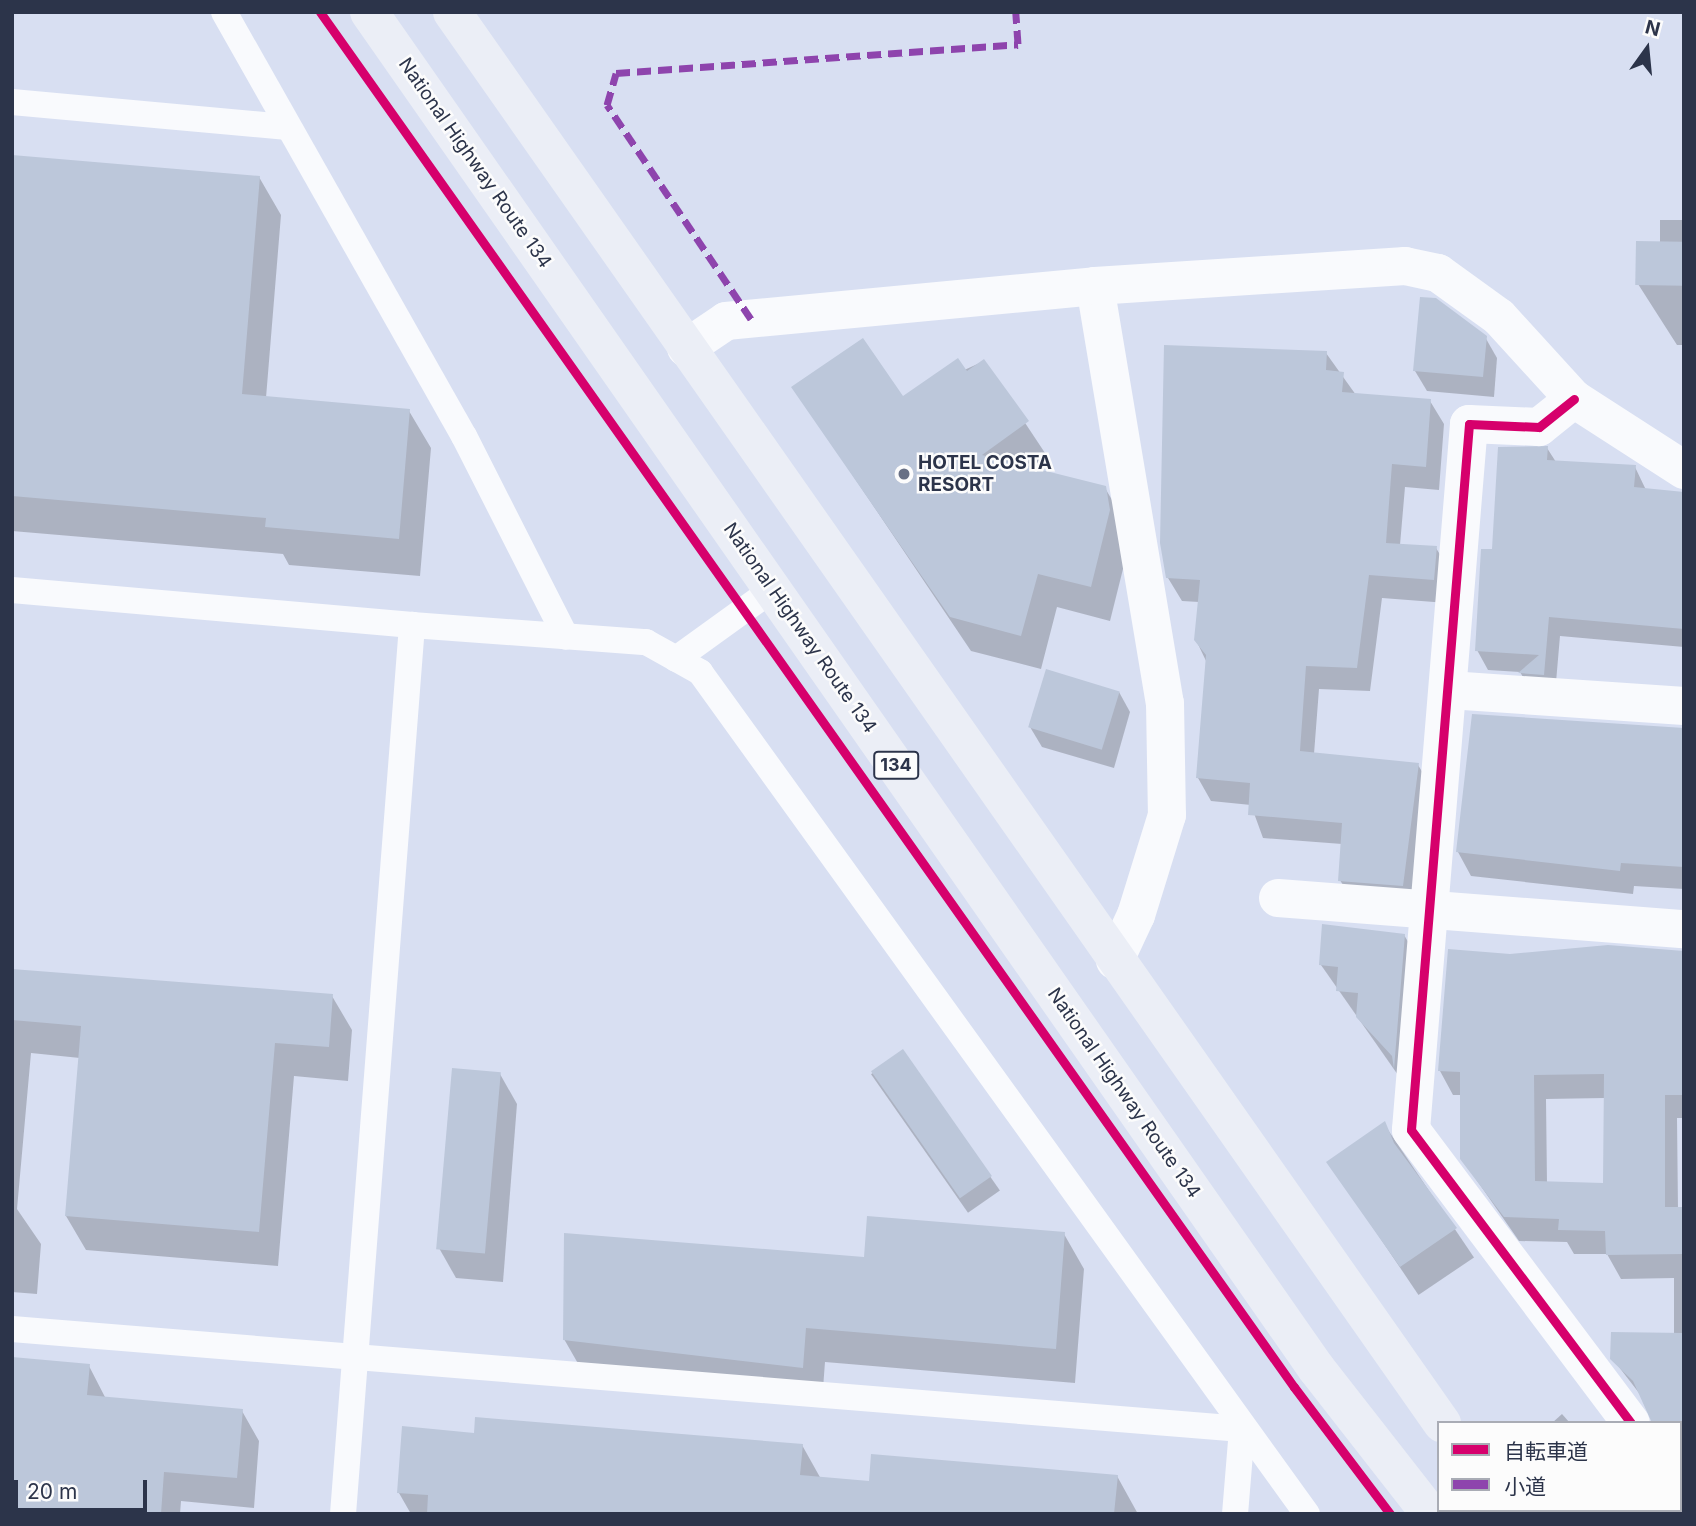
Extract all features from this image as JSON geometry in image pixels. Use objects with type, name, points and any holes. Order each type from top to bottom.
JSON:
[{"type":"highway","name":"National Highway Route 134","points":[[369,12],[1316,1368],[1430,1514]]},
{"type":"highway","points":[[452,12],[1441,1421]]},
{"type":"street","points":[[686,348],[726,321],[1095,286],[1405,266],[1438,273],[1499,317],[1574,400],[1684,470]]},
{"type":"street","points":[[1095,286],[1165,703],[1167,815],[1136,915],[1115,960]]},
{"type":"street","points":[[1574,400],[1539,427],[1469,424],[1433,911],[1411,1130],[1629,1421]]},
{"type":"street","points":[[1449,690],[1684,706]]},
{"type":"street","points":[[1278,898],[1684,929]]},
{"type":"lane","points":[[224,12],[464,436],[566,637]]},
{"type":"lane","points":[[12,102],[288,127]]},
{"type":"lane","points":[[676,659],[773,589]]},
{"type":"lane","points":[[12,590],[412,625],[646,642],[676,659],[708,682],[1242,1429],[1307,1514]]},
{"type":"lane","points":[[343,1514],[412,625]]},
{"type":"lane","points":[[12,1329],[1242,1429]]},
{"type":"lane","points":[[1235,1514],[1242,1429]]},
{"type":"building","points":[[12,155],[260,176],[242,394],[410,409],[399,539],[265,527],[266,518],[12,496]]},
{"type":"building","points":[[1636,241],[1684,242],[1683,286],[1635,285]]},
{"type":"building","points":[[1420,297],[1436,298],[1487,336],[1483,377],[1413,371]]},
{"type":"building","name":"HOTEL COSTA RESORT","points":[[863,338],[903,396],[958,358],[967,371],[984,359],[1029,421],[982,455],[1106,486],[1110,510],[1091,587],[1038,574],[1021,636],[950,617],[791,387]]},
{"type":"building","points":[[1164,345],[1327,351],[1326,370],[1344,372],[1342,392],[1431,399],[1426,467],[1392,464],[1386,543],[1437,546],[1434,580],[1369,575],[1357,668],[1306,666],[1300,751],[1419,763],[1403,886],[1338,881],[1342,823],[1248,815],[1250,783],[1196,778],[1206,655],[1194,640],[1200,580],[1166,578],[1160,543]]},
{"type":"building","points":[[1548,446],[1547,460],[1636,465],[1634,487],[1684,492],[1684,629],[1549,617],[1544,675],[1518,673],[1539,655],[1475,651],[1481,549],[1492,549],[1498,447]]},
{"type":"building","points":[[1046,669],[1120,692],[1102,750],[1028,727]]},
{"type":"building","points":[[1472,714],[1684,728],[1684,867],[1621,863],[1620,871],[1456,852]]},
{"type":"building","points":[[1322,924],[1405,934],[1394,1069],[1392,1056],[1356,1017],[1358,993],[1336,991],[1338,967],[1319,965]]},
{"type":"building","points":[[1608,945],[1684,951],[1684,1095],[1665,1095],[1665,1207],[1684,1207],[1684,1254],[1606,1255],[1605,1231],[1558,1230],[1559,1219],[1504,1217],[1460,1159],[1460,1072],[1438,1071],[1448,949],[1510,954]],"holes":[[[1604,1074],[1603,1183],[1535,1181],[1534,1075]]]},
{"type":"building","points":[[12,969],[333,994],[329,1047],[275,1043],[259,1232],[65,1216],[81,1026],[12,1020]]},
{"type":"building","points":[[903,1049],[992,1176],[960,1198],[871,1071]]},
{"type":"building","points":[[452,1068],[501,1072],[485,1254],[436,1249]]},
{"type":"building","points":[[1385,1121],[1394,1143],[1457,1228],[1400,1267],[1326,1162]]},
{"type":"building","points":[[867,1216],[1065,1232],[1056,1349],[806,1328],[803,1368],[563,1340],[564,1233],[864,1257]]},
{"type":"building","points":[[1611,1332],[1684,1333],[1684,1423],[1651,1421],[1633,1381],[1610,1359]]},
{"type":"building","points":[[12,1357],[90,1364],[87,1395],[243,1409],[237,1478],[164,1472],[161,1514],[12,1514]]},
{"type":"building","points":[[475,1417],[803,1444],[800,1475],[869,1481],[871,1454],[1118,1475],[1114,1514],[427,1514],[428,1495],[397,1493],[402,1426],[474,1433]]},
{"type":"marked path","points":[[751,319],[607,105],[616,73],[1018,44],[1016,12]]},
{"type":"cycle path","points":[[320,12],[1294,1387],[1390,1514]]},
{"type":"cycle path","points":[[1574,399],[1539,427],[1469,424],[1411,1130],[1629,1421]]},
{"type":"place","name":"HOTEL COSTA RESORT","points":[[904,474]]}]
